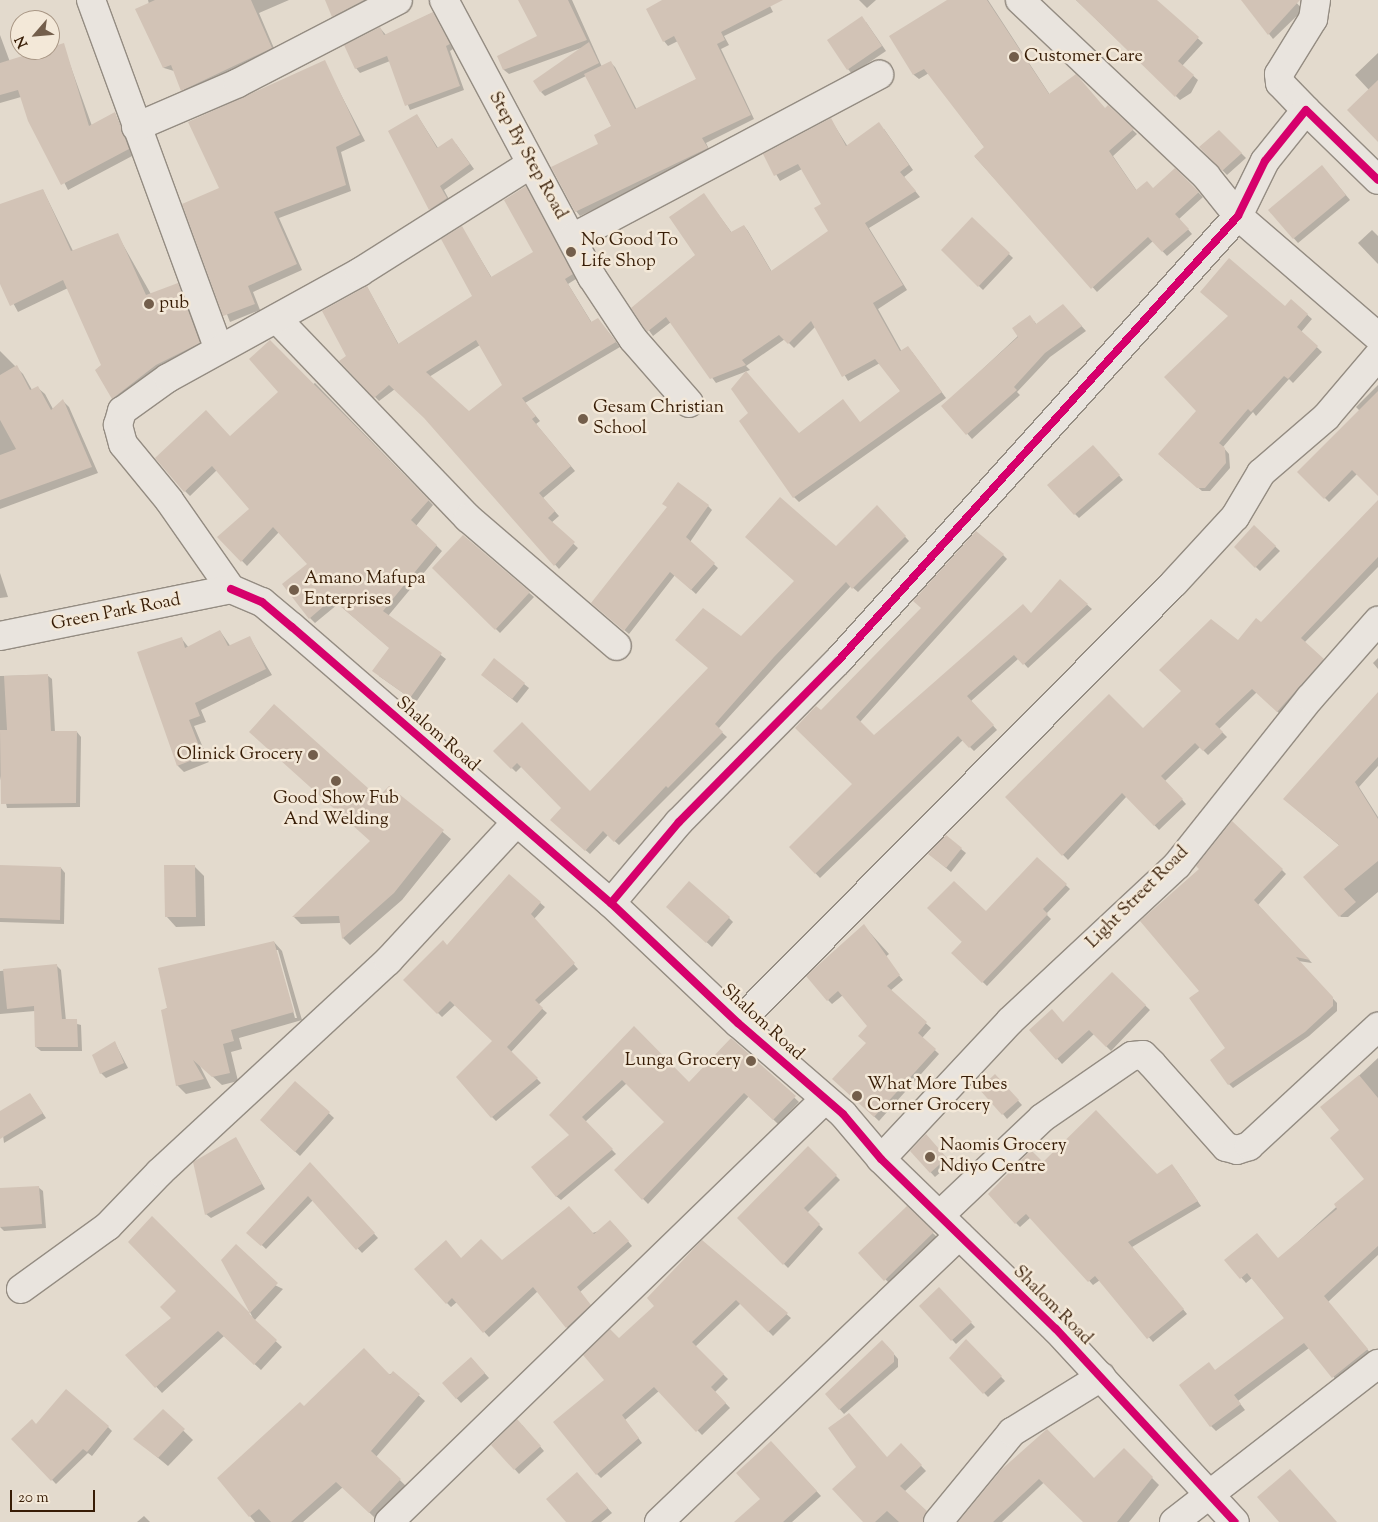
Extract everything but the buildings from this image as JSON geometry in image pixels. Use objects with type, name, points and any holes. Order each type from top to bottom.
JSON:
[{"type":"street","points":[[91,0],[218,347]]},
{"type":"street","points":[[136,127],[238,83],[398,0]]},
{"type":"street","name":"Step By Step Road","points":[[444,0],[572,238],[632,339],[689,403]]},
{"type":"street","points":[[1020,0],[1206,176],[1238,216],[1378,337]]},
{"type":"street","points":[[1316,0],[1312,19],[1279,74],[1280,83],[1378,180]]},
{"type":"street","points":[[572,238],[879,75]]},
{"type":"street","points":[[611,903],[679,822],[845,654],[1238,216],[1265,161],[1306,110]]},
{"type":"street","points":[[231,589],[169,500],[123,444],[118,425],[129,403],[218,347],[276,319],[360,272],[531,164]]},
{"type":"street","points":[[276,319],[468,518],[617,646]]},
{"type":"street","points":[[738,1024],[1174,584],[1235,517],[1261,473],[1326,417],[1378,356]]},
{"type":"street","name":"Shalom Road","points":[[231,589],[262,602],[515,824],[611,903],[738,1024],[825,1099],[881,1159],[941,1214],[959,1235],[1101,1378],[1235,1522]]},
{"type":"street","name":"Green Park Road","points":[[0,636],[231,589]]},
{"type":"street","name":"Light Street Road","points":[[881,1159],[1010,1021],[1177,865],[1310,698],[1378,620]]},
{"type":"street","points":[[22,1289],[108,1226],[160,1172],[388,960],[515,824]]},
{"type":"street","points":[[941,1214],[1042,1118],[1132,1056],[1143,1055],[1226,1147],[1237,1150],[1250,1146],[1378,1027]]},
{"type":"street","points":[[389,1522],[825,1099]]},
{"type":"street","points":[[659,1522],[959,1235]]},
{"type":"street","points":[[1174,1522],[1207,1494],[1378,1364]]},
{"type":"street","points":[[938,1522],[1012,1432],[1101,1378]]},
{"type":"cycle path","points":[[611,903],[679,822],[838,661],[1238,216],[1265,161],[1306,110],[1378,180]]},
{"type":"cycle path","points":[[231,589],[262,602],[292,627],[611,903],[738,1023],[843,1114],[881,1159],[1056,1329],[1235,1522]]},
{"type":"place","name":"Customer Care","points":[[1014,57]]},
{"type":"place","name":"No Good To Life Shop","points":[[571,252]]},
{"type":"place","name":"pub","points":[[149,304]]},
{"type":"place","name":"Gesam Christian School","points":[[583,419]]},
{"type":"place","name":"Amano Mafupa Enterprises","points":[[294,590]]},
{"type":"place","name":"Olinick Grocery","points":[[313,755]]},
{"type":"place","name":"Good Show Fub And Welding","points":[[336,781]]},
{"type":"place","name":"Lunga Grocery","points":[[751,1061]]},
{"type":"place","name":"What More Tubes Corner Grocery","points":[[857,1096]]},
{"type":"place","name":"Naomis Grocery Ndiyo Centre","points":[[930,1157]]}]
